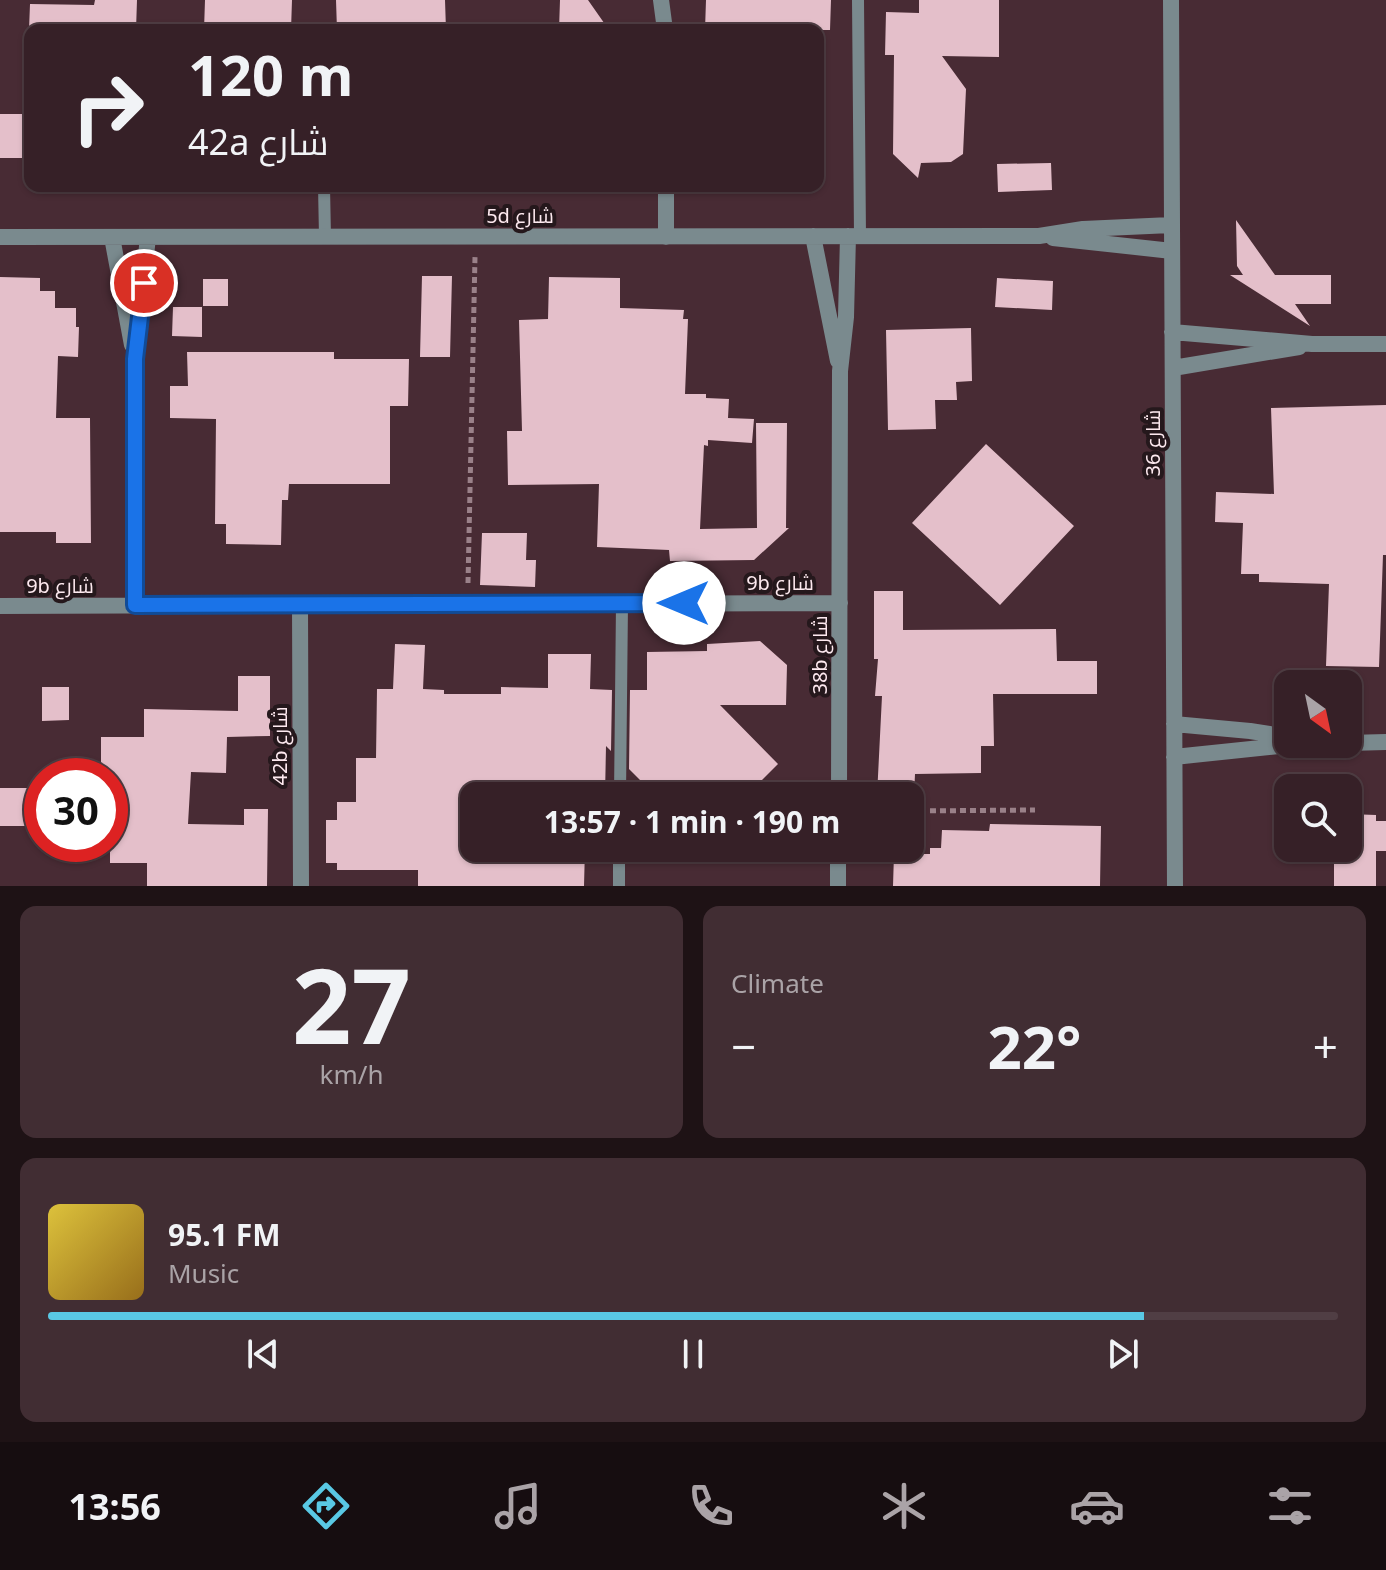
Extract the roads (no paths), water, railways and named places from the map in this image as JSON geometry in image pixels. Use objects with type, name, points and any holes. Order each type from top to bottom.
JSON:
[{"type":"street","points":[[661,0],[664,24]]},
{"type":"street","name":"شارع 36","points":[[1171,0],[1175,886]]},
{"type":"street","points":[[666,192],[666,237]]},
{"type":"street","name":"5d شارع","points":[[1039,236],[1083,229],[1171,225]]},
{"type":"street","name":"38b شارع","points":[[813,236],[840,371]]},
{"type":"street","name":"38b شارع","points":[[839,782],[840,371],[854,236]]},
{"type":"street","name":"5d شارع","points":[[0,237],[1039,236],[1102,246],[1172,251]]},
{"type":"street","points":[[112,237],[135,359]]},
{"type":"street","points":[[135,605],[135,359],[148,237]]},
{"type":"street","points":[[1172,332],[1312,344],[1386,344]]},
{"type":"street","points":[[1173,368],[1312,344]]},
{"type":"street","name":"9b شارع","points":[[0,606],[840,603]]},
{"type":"street","name":"42b شارع","points":[[300,605],[301,886]]},
{"type":"street","points":[[1174,724],[1274,735]]},
{"type":"street","points":[[1362,743],[1386,742]]},
{"type":"street","points":[[1174,757],[1274,747]]},
{"type":"street","points":[[838,862],[838,886]]},
{"type":"lane","points":[[854,236],[858,0]]},
{"type":"lane","points":[[324,192],[325,237]]},
{"type":"lane","points":[[620,782],[622,603]]},
{"type":"lane","points":[[619,862],[619,886]]}]
